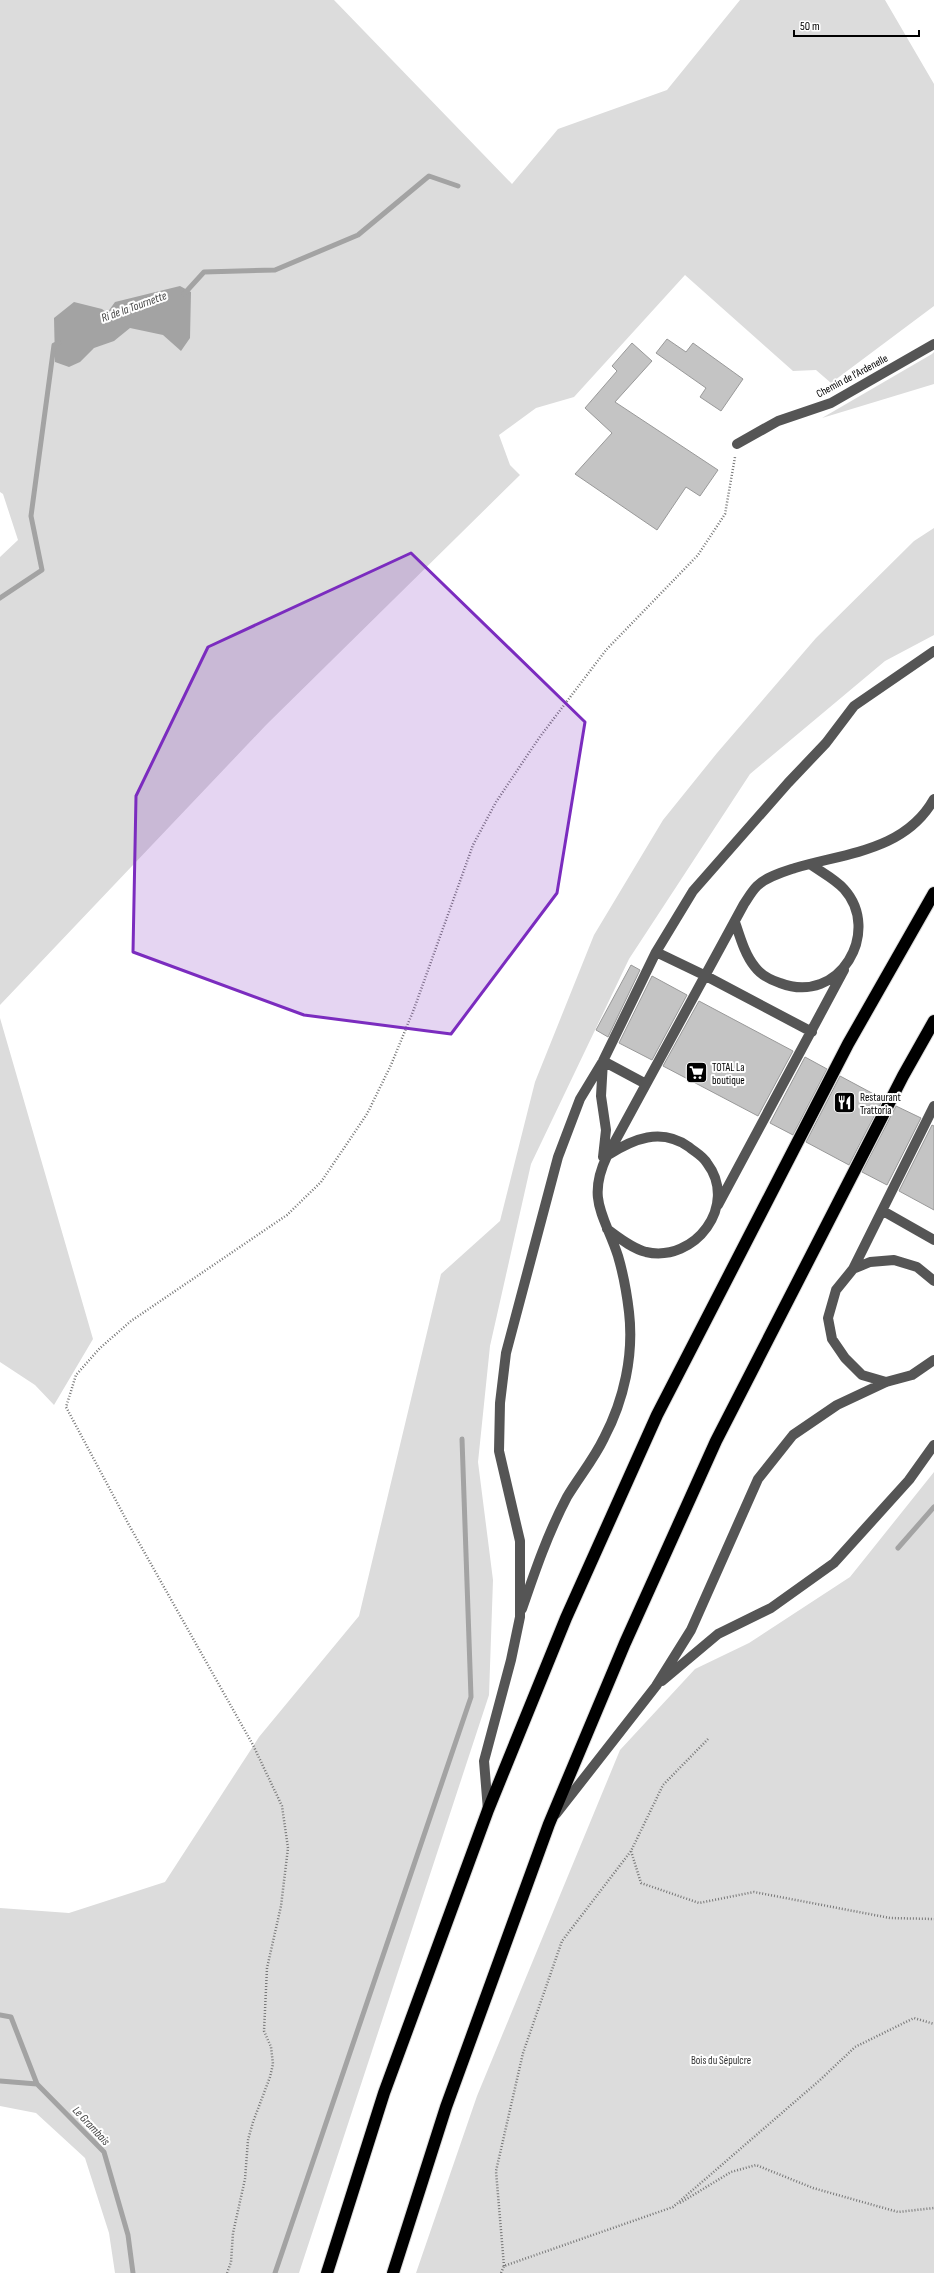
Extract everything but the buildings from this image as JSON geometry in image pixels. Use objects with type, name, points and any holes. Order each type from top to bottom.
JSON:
[{"type":"highway","points":[[327,2273],[384,2094],[488,1810],[566,1618],[657,1415],[848,1044],[934,893]]},
{"type":"highway","points":[[393,2273],[446,2107],[549,1824],[625,1643],[716,1440],[903,1076],[934,1021]]},
{"type":"street","name":"Chemin de l'Ardenelle","points":[[737,444],[778,421],[831,403],[934,344]]},
{"type":"street","points":[[520,1617],[520,1541],[517,1521],[499,1451],[500,1403],[506,1353],[558,1157],[580,1099],[602,1061],[656,952],[693,891],[788,783],[826,743],[854,706],[934,651]]},
{"type":"street","points":[[601,1167],[744,904],[757,886],[781,872],[810,864],[850,856],[886,842],[909,830],[934,799]]},
{"type":"street","points":[[605,1228],[626,1243],[646,1252],[668,1253],[693,1244],[710,1225],[717,1206],[856,948],[856,909],[844,889],[810,864]]},
{"type":"street","points":[[735,922],[743,945],[755,967],[770,979],[791,988],[805,989],[826,983],[846,967]]},
{"type":"street","points":[[656,952],[706,976],[812,1032]]},
{"type":"street","points":[[602,1061],[646,1084]]},
{"type":"street","points":[[488,1810],[484,1761],[511,1660],[520,1617],[542,1553],[567,1498],[604,1439],[622,1392],[630,1358],[629,1313],[618,1256],[605,1228],[599,1209],[597,1190],[606,1130],[601,1096],[602,1061]]},
{"type":"street","points":[[886,1382],[862,1375],[845,1358],[832,1339],[828,1318],[836,1290],[853,1269],[934,1106]]},
{"type":"street","points":[[607,1156],[627,1143],[643,1137],[661,1136],[684,1144],[708,1163],[716,1180],[717,1206]]},
{"type":"street","points":[[883,1211],[934,1240]]},
{"type":"street","points":[[853,1269],[870,1262],[894,1260],[917,1267],[934,1281]]},
{"type":"street","points":[[549,1824],[656,1686],[691,1630],[758,1479],[793,1435],[837,1404],[886,1382],[912,1376],[934,1360]]},
{"type":"street","points":[[656,1686],[718,1634],[771,1608],[834,1563],[908,1480],[934,1445]]},
{"type":"path","points":[[227,2273],[231,2262],[233,2233],[245,2180],[248,2140],[253,2122],[270,2077],[273,2064],[271,2047],[264,2031],[267,1968],[280,1906],[288,1848],[282,1806],[253,1745],[129,1525],[66,1407],[76,1375],[100,1348],[132,1321],[287,1215],[321,1182],[367,1114],[391,1065],[414,1009],[473,844],[496,802],[539,738],[606,650],[698,555],[725,514],[737,444]]},
{"type":"path","points":[[501,2273],[504,2266],[496,2171],[523,2053],[562,1941],[631,1851],[663,1785],[708,1739]]},
{"type":"path","points":[[631,1851],[641,1883],[699,1903],[754,1892],[890,1918],[934,1919]]},
{"type":"path","points":[[673,2207],[820,2080],[854,2047],[914,2018],[934,2024]]},
{"type":"path","points":[[504,2266],[673,2207],[732,2172],[756,2165],[813,2188],[898,2212],[934,2208]]},
{"type":"highlighted area","points":[[411,553],[585,722],[557,893],[451,1034],[304,1015],[133,952],[136,796],[208,647]]},
{"type":"green space","points":[[0,0],[334,0],[512,184],[558,129],[667,90],[740,0],[885,0],[934,84],[934,306],[831,383],[816,370],[793,371],[685,275],[574,397],[536,408],[499,435],[510,465],[520,475],[266,725],[0,1005],[0,557],[18,540],[3,494],[0,492]]},
{"type":"green space","points":[[934,352],[934,384],[822,418],[932,354]]},
{"type":"green space","points":[[934,528],[934,635],[885,661],[750,774],[629,959],[531,1164],[490,1346],[478,1462],[493,1580],[489,1695],[299,2273],[115,2273],[109,2233],[85,2158],[36,2113],[0,2106],[0,1908],[69,1913],[165,1882],[259,1737],[359,1616],[441,1274],[500,1221],[535,1082],[594,935],[663,820],[717,753],[816,638],[914,541]]},
{"type":"green space","points":[[0,1018],[93,1339],[54,1405],[35,1385],[0,1362]]},
{"type":"green space","name":"Bois du Sépulcre","points":[[934,1472],[934,2273],[416,2273],[477,2096],[620,1750],[695,1669],[749,1643],[850,1577]]},
{"type":"water","points":[[180,286],[191,292],[190,338],[181,351],[163,335],[130,328],[114,341],[94,348],[80,362],[69,367],[55,362],[54,318],[74,302],[102,309],[107,313],[115,302]]},
{"type":"waterway","name":"Ri de la Tournette","points":[[184,294],[204,272],[275,270],[358,235],[429,176],[458,186]]},
{"type":"waterway","name":"Ri de la Tournette","points":[[0,598],[42,570],[31,516],[54,345],[59,343]]},
{"type":"waterway","points":[[275,2273],[471,1697],[462,1439]]},
{"type":"waterway","points":[[898,1548],[934,1507]]},
{"type":"waterway","name":"Ri de la Tournette","points":[[0,2015],[11,2017],[37,2084]]},
{"type":"waterway","name":"Le Grambais","points":[[0,2081],[37,2084],[104,2152],[128,2235],[133,2273]]},
{"type":"place","name":"TOTAL La boutique","points":[[697,1073]]},
{"type":"place","name":"Restaurant Trattoria","points":[[844,1103]]}]
